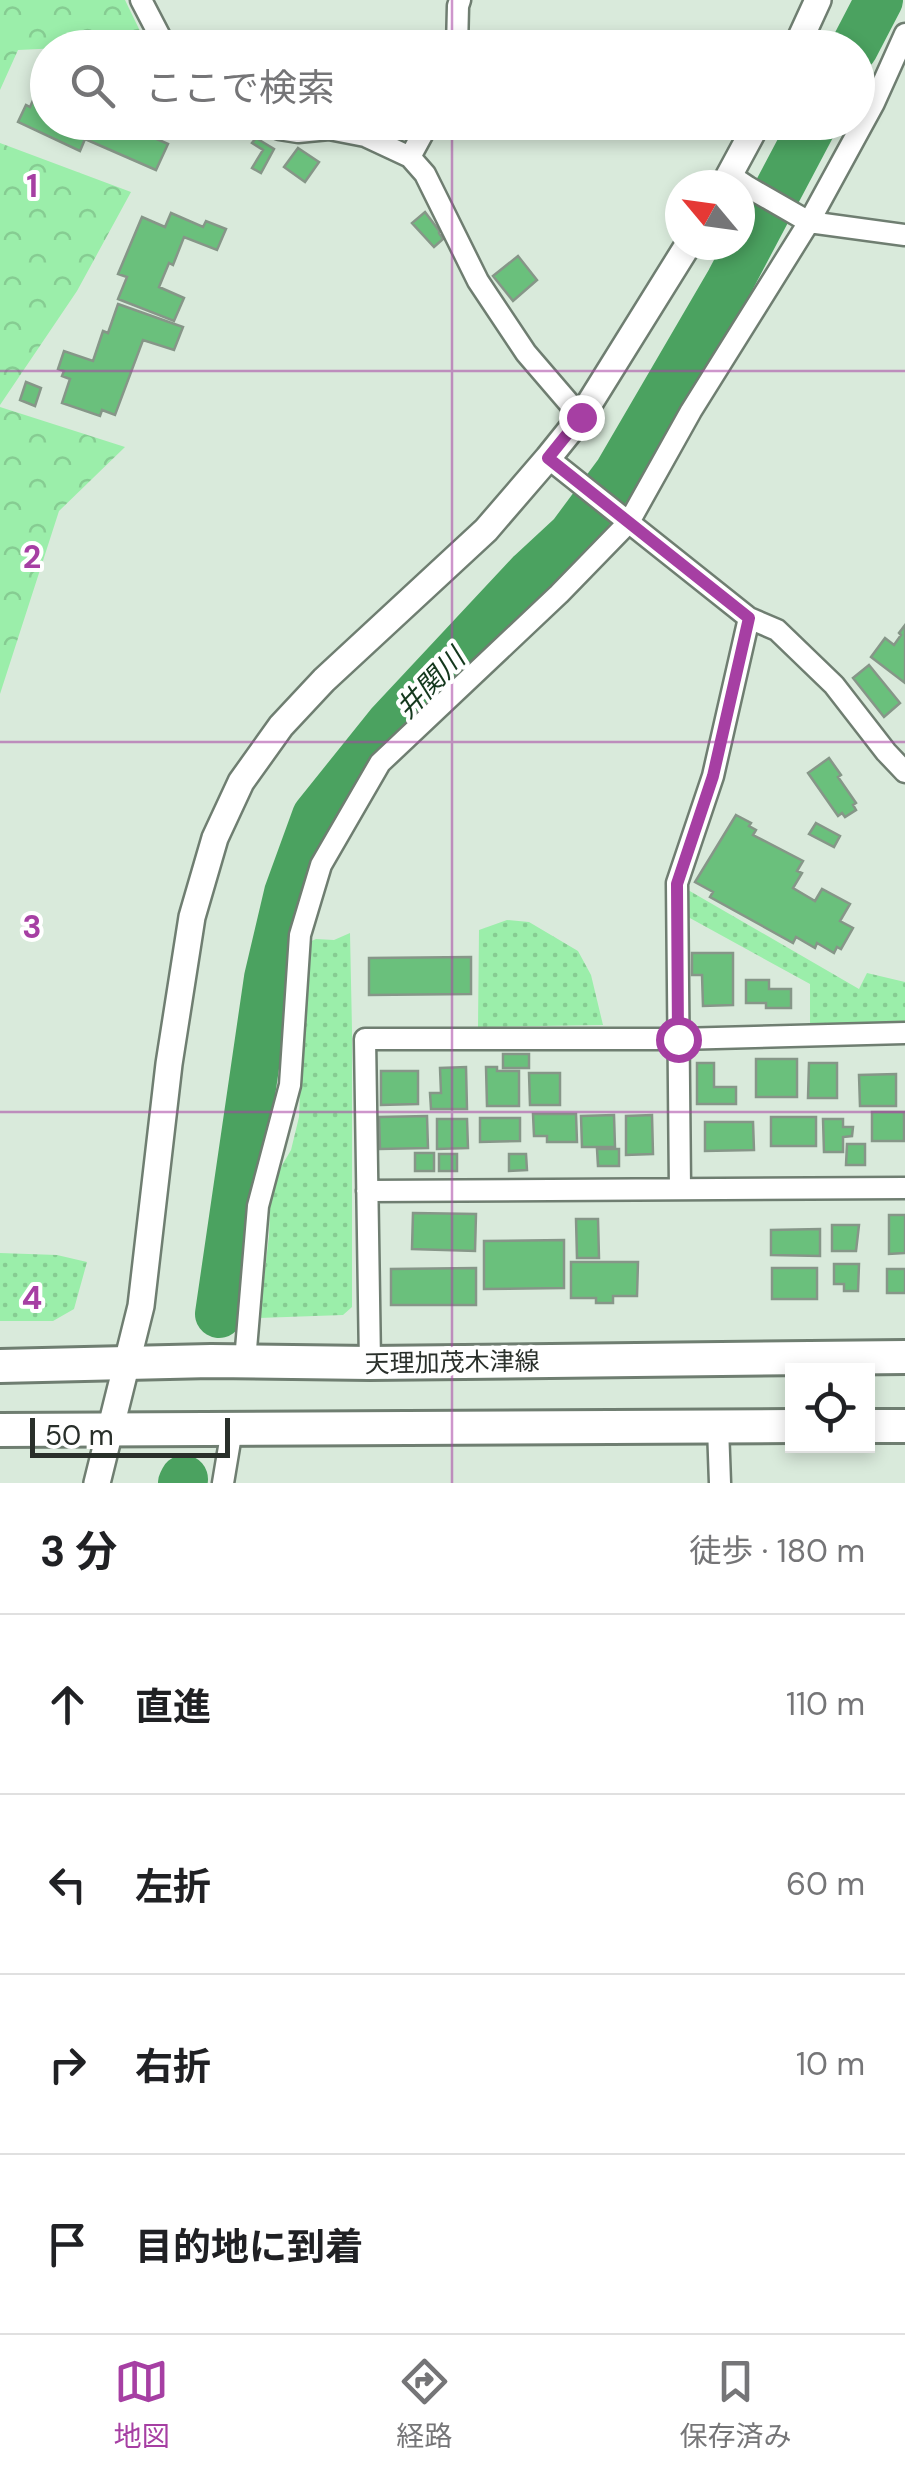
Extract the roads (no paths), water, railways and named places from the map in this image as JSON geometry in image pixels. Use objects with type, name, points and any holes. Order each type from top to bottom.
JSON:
[{"type":"main road","name":"天理加茂木津線","points":[[0,1366],[905,1357]]},
{"type":"main road","points":[[0,1430],[785,1426]]},
{"type":"main road","points":[[875,1426],[905,1426]]},
{"type":"street","points":[[141,0],[157,30]]},
{"type":"street","points":[[458,30],[460,0]]},
{"type":"street","points":[[804,30],[818,0]]},
{"type":"street","points":[[875,100],[905,34]]},
{"type":"street","points":[[374,140],[410,156],[425,174],[478,281],[526,353],[581,417]]},
{"type":"street","points":[[410,156],[419,140]]},
{"type":"street","points":[[732,170],[748,140]]},
{"type":"street","points":[[245,1361],[258,1206],[290,1084],[300,935],[321,866],[380,762],[560,594],[629,522],[853,140]]},
{"type":"street","points":[[755,192],[808,222],[905,235]]},
{"type":"street","points":[[97,1483],[142,1306],[167,1078],[192,917],[221,824],[241,782],[281,726],[324,680],[486,530],[548,458],[581,417],[679,260]]},
{"type":"street","points":[[548,458],[749,618],[777,630],[834,685],[905,772]]},
{"type":"street","points":[[680,1188],[677,884],[713,776],[749,618]]},
{"type":"street","points":[[370,1363],[365,1039],[905,1034]]},
{"type":"street","points":[[367,1191],[905,1188]]},
{"type":"street","points":[[718,1427],[720,1483]]},
{"type":"street","points":[[222,1483],[232,1430]]},
{"type":"waterway","name":"井関川","points":[[863,30],[879,0]]},
{"type":"waterway","name":"井関川","points":[[219,1314],[268,978],[288,893],[316,816],[389,725],[531,573],[572,535],[618,473],[730,281],[804,140]]},
{"type":"waterway","name":"井関川","points":[[182,1483],[184,1479]]}]
